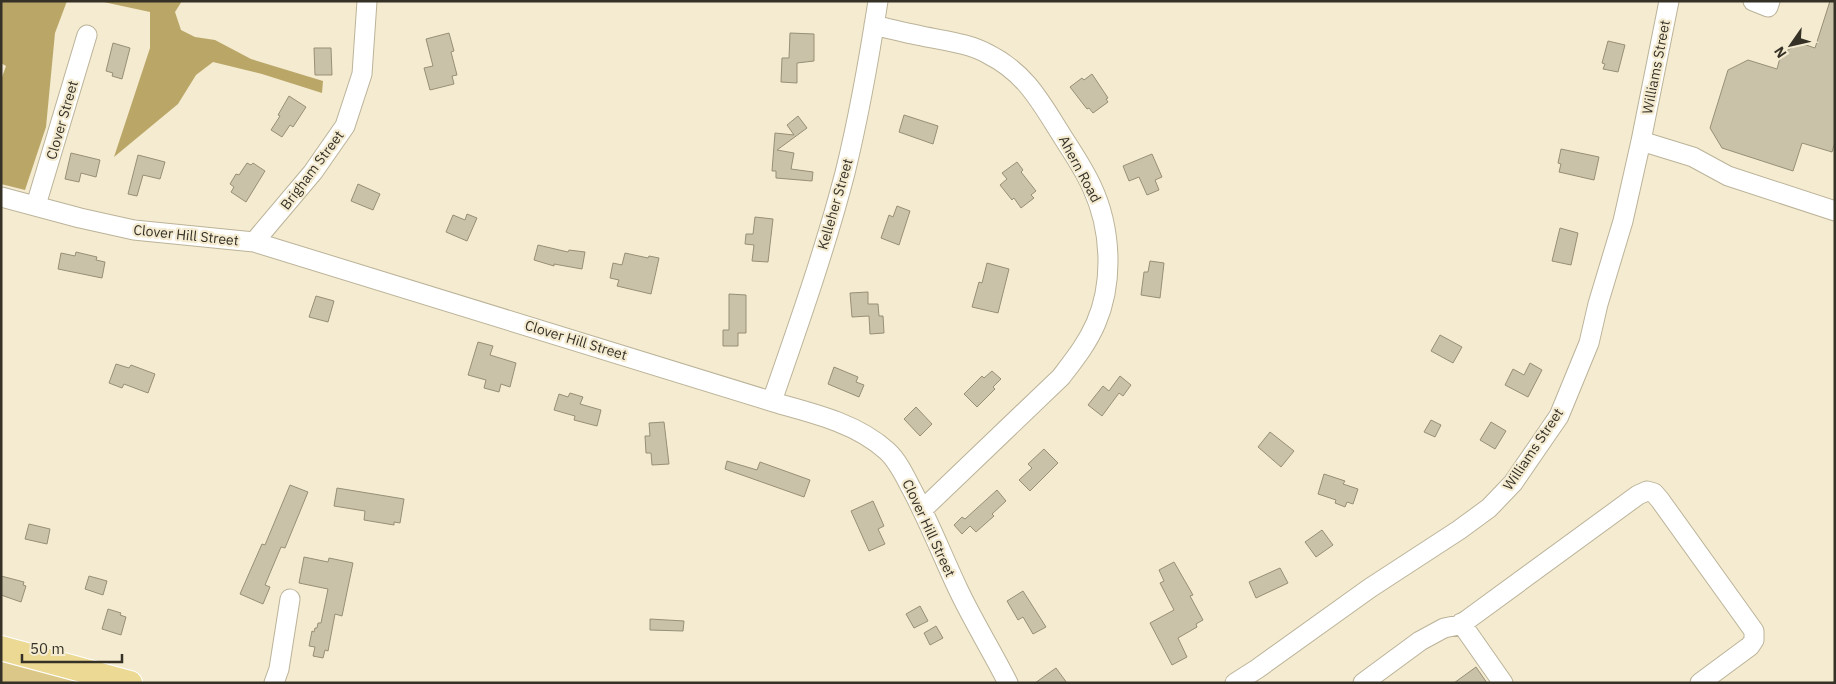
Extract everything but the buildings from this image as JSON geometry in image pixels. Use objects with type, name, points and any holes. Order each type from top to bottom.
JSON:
[{"type":"main road","points":[[1,648],[130,683]]},
{"type":"street","name":"Brigham Street","points":[[254,242],[314,172],[345,126],[362,74],[367,1]]},
{"type":"street","name":"Kelleher Street","points":[[772,401],[811,286],[845,173],[864,87],[878,1]]},
{"type":"street","name":"Williams Street","points":[[1235,683],[1370,588],[1459,530],[1489,508],[1513,483],[1559,416],[1589,342],[1598,304],[1623,221],[1669,1]]},
{"type":"street","points":[[1753,1],[1768,7],[1770,1]]},
{"type":"street","name":"Ahern Road","points":[[874,25],[980,50],[1010,68],[1028,84],[1092,186],[1103,216],[1107,241],[1104,298],[1096,323],[1080,353],[1061,378],[922,510]]},
{"type":"street","name":"Clover Street","points":[[36,205],[87,35]]},
{"type":"street","points":[[1641,141],[1693,157],[1728,176],[1835,211]]},
{"type":"street","name":"Clover Hill Street","points":[[1,198],[134,230],[254,242],[833,419],[879,445],[896,462],[922,510],[966,607],[1008,683]]},
{"type":"street","points":[[1363,683],[1420,641],[1444,628],[1462,623],[1647,491],[1654,493],[1660,500],[1754,631],[1754,640],[1750,646],[1700,683]]},
{"type":"street","points":[[274,683],[279,668],[290,599]]},
{"type":"street","points":[[1462,623],[1503,683]]},
{"type":"shaded area","points":[[1,1],[67,1],[55,33],[46,127],[25,190],[1,184],[1,80],[6,66],[1,63]]},
{"type":"shaded area","points":[[99,1],[182,1],[175,12],[181,30],[195,37],[215,40],[251,59],[323,81],[322,93],[262,74],[213,62],[196,75],[178,104],[114,157],[150,48],[150,12]]},
{"type":"shaded area","points":[[1,662],[80,683],[1,683]]}]
